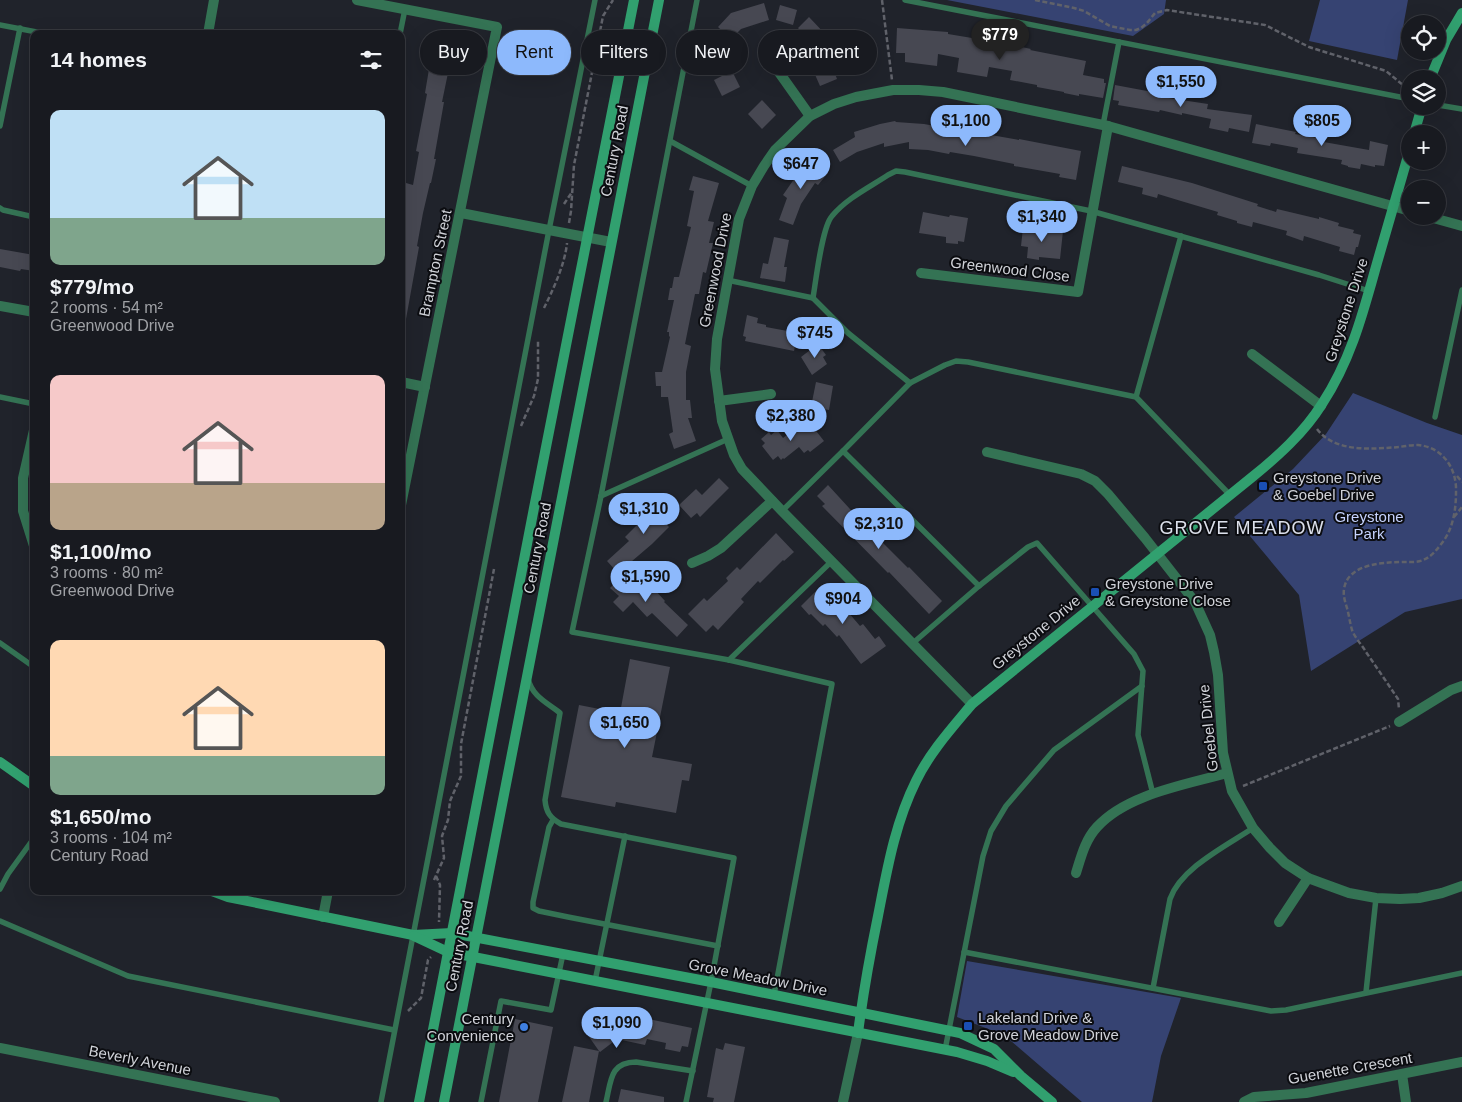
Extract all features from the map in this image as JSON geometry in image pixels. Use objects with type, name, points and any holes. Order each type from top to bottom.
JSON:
[{"type":"street","points":[[209,30],[214,0]]},
{"type":"street","points":[[357,0],[405,9]]},
{"type":"street","name":"Century Road","points":[[420,1102],[634,0]]},
{"type":"street","name":"Century Road","points":[[444,1102],[659,0]]},
{"type":"street","name":"Brampton Street","points":[[405,9],[497,27],[405,485]]},
{"type":"street","points":[[1434,70],[1446,40],[1462,13]]},
{"type":"street","points":[[780,75],[810,116]]},
{"type":"street","name":"Greenwood Drive","points":[[972,704],[772,501],[742,468],[734,455],[728,439],[722,421],[719,401],[715,369],[716,352],[739,219],[752,186],[775,150],[810,116],[834,104],[856,97],[893,90],[943,92],[1106,126],[1401,209]]},
{"type":"street","name":"Greenwood Close","points":[[921,273],[1078,292],[1106,126]]},
{"type":"street","name":"Greystone Drive","points":[[858,1033],[860,1012],[887,868],[899,825],[916,780],[942,739],[972,704],[1270,462],[1310,420],[1321,406],[1340,374],[1356,336],[1404,170]]},
{"type":"street","points":[[461,213],[611,242]]},
{"type":"street","points":[[1446,222],[1462,226]]},
{"type":"street","points":[[0,306],[30,311]]},
{"type":"street","points":[[1252,354],[1321,406]]},
{"type":"street","points":[[405,383],[425,386]]},
{"type":"street","points":[[719,401],[771,394]]},
{"type":"street","points":[[30,447],[23,478],[22,511],[30,534]]},
{"type":"street","name":"Goebel Drive","points":[[987,452],[1080,474],[1094,481],[1108,494],[1195,602],[1210,634],[1218,675],[1223,753],[1232,791],[1253,828],[1285,863],[1308,878],[1326,886],[1376,898],[1418,898],[1462,886]]},
{"type":"street","points":[[692,563],[721,548],[772,501]]},
{"type":"street","points":[[1399,722],[1451,690],[1462,686]]},
{"type":"street","points":[[0,762],[30,783]]},
{"type":"street","points":[[1076,873],[1086,844],[1096,828],[1111,814],[1126,804],[1153,794],[1227,773]]},
{"type":"street","points":[[1279,922],[1308,878]]},
{"type":"street","points":[[233,895],[323,917],[413,935]]},
{"type":"street","points":[[323,917],[327,895]]},
{"type":"street","name":"Grove Meadow Drive","points":[[413,935],[452,933],[476,937],[960,1032],[994,1049],[1021,1076],[1052,1102]]},
{"type":"street","name":"Grove Meadow Drive","points":[[413,935],[448,952],[945,1050],[987,1061],[1021,1076]]},
{"type":"street","points":[[843,1102],[858,1033]]},
{"type":"street","name":"Beverly Avenue","points":[[0,1048],[274,1102]]},
{"type":"street","name":"Guenette Crescent","points":[[1244,1102],[1254,1097],[1306,1093],[1462,1062]]},
{"type":"street","points":[[1402,1074],[1406,1102]]},
{"type":"lane","points":[[381,1102],[595,0]]},
{"type":"lane","points":[[697,0],[601,496],[572,632],[729,660],[832,684],[774,995]]},
{"type":"lane","points":[[905,0],[1401,97]]},
{"type":"lane","points":[[401,30],[405,9]]},
{"type":"lane","points":[[0,24],[30,30]]},
{"type":"lane","points":[[0,126],[20,28]]},
{"type":"lane","points":[[1106,126],[1119,42]]},
{"type":"lane","points":[[1446,106],[1462,110]]},
{"type":"lane","points":[[670,141],[752,186]]},
{"type":"lane","points":[[813,298],[825,231],[831,217],[842,205],[896,171],[1092,211],[1369,291]]},
{"type":"lane","points":[[0,208],[30,216]]},
{"type":"lane","points":[[1136,397],[1180,236]]},
{"type":"lane","points":[[728,280],[813,298],[848,333],[910,383]]},
{"type":"lane","points":[[1434,417],[1462,290]]},
{"type":"lane","points":[[782,511],[910,383],[944,365],[956,361],[1136,397],[1230,495]]},
{"type":"lane","points":[[0,398],[30,403]]},
{"type":"lane","points":[[601,496],[728,439]]},
{"type":"lane","points":[[843,451],[979,586]]},
{"type":"lane","points":[[913,643],[979,586],[1028,547],[1037,543],[1134,654],[1143,671],[1138,735],[1153,794]]},
{"type":"lane","points":[[729,660],[832,561]]},
{"type":"lane","points":[[0,643],[30,663]]},
{"type":"lane","points":[[527,676],[531,689],[536,696],[560,712],[545,800],[548,814],[553,820],[561,824],[734,858],[686,1102]]},
{"type":"lane","points":[[945,1050],[983,856],[991,831],[1006,806],[1054,750],[1142,686]]},
{"type":"lane","points":[[553,820],[549,827],[533,908],[539,911],[718,946]]},
{"type":"lane","points":[[1153,988],[1173,891],[1186,874],[1253,828]]},
{"type":"lane","points":[[595,980],[625,836]]},
{"type":"lane","points":[[0,889],[8,874],[30,844]]},
{"type":"lane","points":[[1366,992],[1376,898]]},
{"type":"lane","points":[[0,921],[128,976],[394,1030]]},
{"type":"lane","points":[[964,952],[1272,1011],[1286,1010],[1462,973]]},
{"type":"lane","points":[[481,1102],[501,1001],[551,1010],[563,954]]},
{"type":"lane","points":[[606,1102],[614,1073],[619,1066],[626,1062],[693,1071]]},
{"type":"path","points":[[542,312],[566,252],[572,211],[574,165],[603,16],[613,0]]},
{"type":"path","points":[[882,0],[893,90]]},
{"type":"path","points":[[1035,0],[1084,11],[1110,26],[1130,30],[1141,28],[1155,13],[1167,10],[1265,25],[1310,48],[1386,71],[1401,84]]},
{"type":"path","points":[[520,429],[534,396],[538,379],[538,332]]},
{"type":"path","points":[[1310,420],[1321,434],[1336,443],[1346,446],[1359,448],[1415,445],[1433,449],[1449,462],[1462,482]]},
{"type":"path","points":[[1232,791],[1399,722],[1398,699],[1353,632],[1344,595],[1345,583],[1356,571],[1377,564],[1422,562],[1434,553],[1444,541],[1450,529],[1456,507],[1456,484],[1453,470]]},
{"type":"path","points":[[1452,520],[1462,508]]},
{"type":"path","name":"Century Road","points":[[422,892],[429,888],[444,858],[442,836],[448,820],[450,800],[461,776],[461,744],[495,564]]},
{"type":"path","name":"Century Road","points":[[436,876],[440,885],[440,918]]},
{"type":"path","name":"Century Road","points":[[404,1014],[421,998],[428,960],[431,957]]},
{"type":"green space","points":[[947,0],[1166,0],[1164,14],[1133,36]]},
{"type":"green space","points":[[1320,0],[1408,0],[1405,15],[1401,15],[1401,38],[1397,60],[1309,41]]},
{"type":"green space","name":"Greystone Park","points":[[1353,393],[1462,435],[1462,599],[1405,612],[1311,671],[1299,595],[1234,517],[1293,469],[1326,434]]},
{"type":"green space","points":[[967,961],[1181,998],[1161,1056],[1152,1102],[1082,1102],[1004,1035],[957,1017]]},
{"type":"building","points":[[764,3],[769,20],[740,30],[721,30],[718,27],[731,13]]},
{"type":"building","points":[[780,5],[797,10],[793,25],[776,20]]},
{"type":"building","points":[[809,17],[821,30],[800,30],[798,28]]},
{"type":"building","points":[[897,28],[948,32],[948,34],[1008,44],[1086,61],[1083,75],[1104,79],[1104,83],[1106,83],[1103,98],[1079,94],[1079,96],[1010,80],[1012,71],[989,67],[987,77],[957,72],[959,58],[938,54],[937,66],[905,62],[905,53],[896,53]]},
{"type":"building","points":[[428,75],[448,75],[434,159],[436,159],[423,213],[406,319],[405,188],[406,183],[413,185],[419,152],[416,151],[427,94],[425,93]]},
{"type":"building","points":[[724,75],[734,75],[740,87],[722,96],[714,80]]},
{"type":"building","points":[[815,75],[836,75],[837,79],[820,86]]},
{"type":"building","points":[[1115,85],[1163,94],[1162,97],[1208,104],[1207,109],[1252,115],[1249,132],[1229,128],[1228,132],[1209,128],[1211,119],[1182,113],[1182,115],[1160,110],[1159,112],[1118,105],[1119,101],[1113,100]]},
{"type":"building","points":[[762,100],[776,115],[762,129],[748,114]]},
{"type":"building","points":[[895,121],[1019,139],[1081,151],[1076,180],[1059,177],[1060,174],[1014,166],[1014,164],[974,156],[909,149],[909,142],[884,147],[884,143],[857,152],[840,162],[833,150],[855,137],[854,132]]},
{"type":"building","points":[[1256,124],[1318,138],[1318,141],[1369,150],[1370,141],[1388,145],[1384,166],[1375,165],[1375,167],[1361,164],[1360,169],[1348,167],[1341,164],[1342,160],[1297,153],[1298,148],[1271,143],[1270,146],[1252,143]]},
{"type":"building","points":[[811,158],[828,173],[818,185],[815,183],[801,204],[793,225],[779,220],[787,198],[783,195]]},
{"type":"building","points":[[1122,166],[1192,183],[1258,204],[1257,206],[1276,212],[1277,209],[1339,223],[1338,226],[1354,230],[1353,233],[1361,235],[1358,247],[1356,247],[1354,255],[1339,251],[1340,247],[1304,236],[1303,241],[1286,235],[1287,231],[1253,222],[1252,227],[1217,215],[1218,212],[1158,194],[1157,198],[1142,194],[1143,188],[1118,182]]},
{"type":"building","points":[[693,176],[719,183],[708,221],[714,222],[709,243],[713,243],[706,273],[703,272],[699,294],[695,294],[685,344],[691,346],[686,372],[686,400],[690,400],[692,418],[688,418],[696,441],[674,449],[669,434],[673,432],[668,397],[661,397],[661,386],[656,386],[655,372],[662,372],[670,337],[669,332],[667,332],[674,300],[668,300],[674,277],[679,277],[691,227],[687,226],[694,191],[689,190]]},
{"type":"building","points":[[923,212],[949,217],[950,215],[968,218],[964,242],[958,241],[958,244],[946,243],[946,237],[919,233]]},
{"type":"building","points":[[1023,228],[1063,231],[1060,259],[1039,257],[1039,260],[1027,258],[1028,247],[1021,246]]},
{"type":"building","points":[[774,237],[789,240],[784,267],[787,267],[785,282],[760,278],[763,263],[768,264]]},
{"type":"building","points":[[0,249],[30,254],[30,270],[21,269],[20,271],[0,267]]},
{"type":"building","points":[[747,315],[758,318],[757,323],[766,325],[766,327],[798,333],[794,351],[745,341],[746,337],[743,336]]},
{"type":"building","points":[[818,344],[826,355],[823,357],[827,364],[812,375],[801,357]]},
{"type":"building","points":[[816,382],[833,386],[829,410],[811,407]]},
{"type":"building","points":[[801,424],[807,432],[813,427],[824,441],[810,452],[808,450],[804,453],[799,447],[784,459],[781,460],[778,456],[773,460],[762,446],[765,443],[761,439],[769,432],[771,435],[777,430],[783,438]]},
{"type":"building","points":[[719,478],[729,488],[700,517],[697,513],[691,518],[679,505],[696,489],[702,495]]},
{"type":"building","points":[[828,485],[860,520],[942,601],[929,614],[822,506],[825,504],[817,496]]},
{"type":"building","points":[[661,499],[677,516],[652,544],[618,573],[607,561],[629,541],[625,537],[644,518],[641,516]]},
{"type":"building","points":[[776,533],[794,552],[760,583],[758,581],[741,599],[744,602],[718,630],[713,625],[706,632],[688,614],[704,598],[707,601],[728,581],[726,578],[737,567],[740,570]]},
{"type":"building","points":[[627,571],[649,593],[654,589],[664,602],[688,625],[677,637],[652,613],[647,617],[633,602],[623,612],[613,602],[619,596],[610,588]]},
{"type":"building","points":[[821,586],[860,626],[863,624],[875,639],[879,636],[886,646],[861,664],[839,635],[837,637],[825,624],[823,626],[801,606]]},
{"type":"building","points":[[630,659],[670,667],[652,757],[692,764],[689,781],[682,780],[676,813],[616,802],[615,807],[561,797],[579,705],[620,713]]},
{"type":"building","points":[[608,1014],[625,1036],[629,1015],[692,1028],[688,1047],[682,1046],[680,1052],[665,1049],[666,1043],[647,1039],[645,1045],[617,1039],[600,1052],[585,1031]]},
{"type":"building","points":[[515,1019],[553,1027],[538,1102],[499,1102]]},
{"type":"building","points":[[725,1043],[745,1047],[734,1102],[713,1102],[714,1098],[707,1097],[716,1048],[723,1050]]},
{"type":"building","points":[[574,1046],[599,1051],[589,1102],[562,1102]]},
{"type":"building","points":[[621,1089],[664,1097],[664,1102],[618,1102]]},
{"type":"place","name":"Greystone Drive & Goebel Drive","points":[[1263,486]]},
{"type":"place","name":"Greystone Drive & Greystone Close","points":[[1095,592]]},
{"type":"place","name":"Lakeland Drive & Grove Meadow Drive","points":[[968,1026]]},
{"type":"place","name":"Century Convenience","points":[[524,1027]]},
{"type":"district","name":"GROVE MEADOW","points":[[1242,528]]}]
